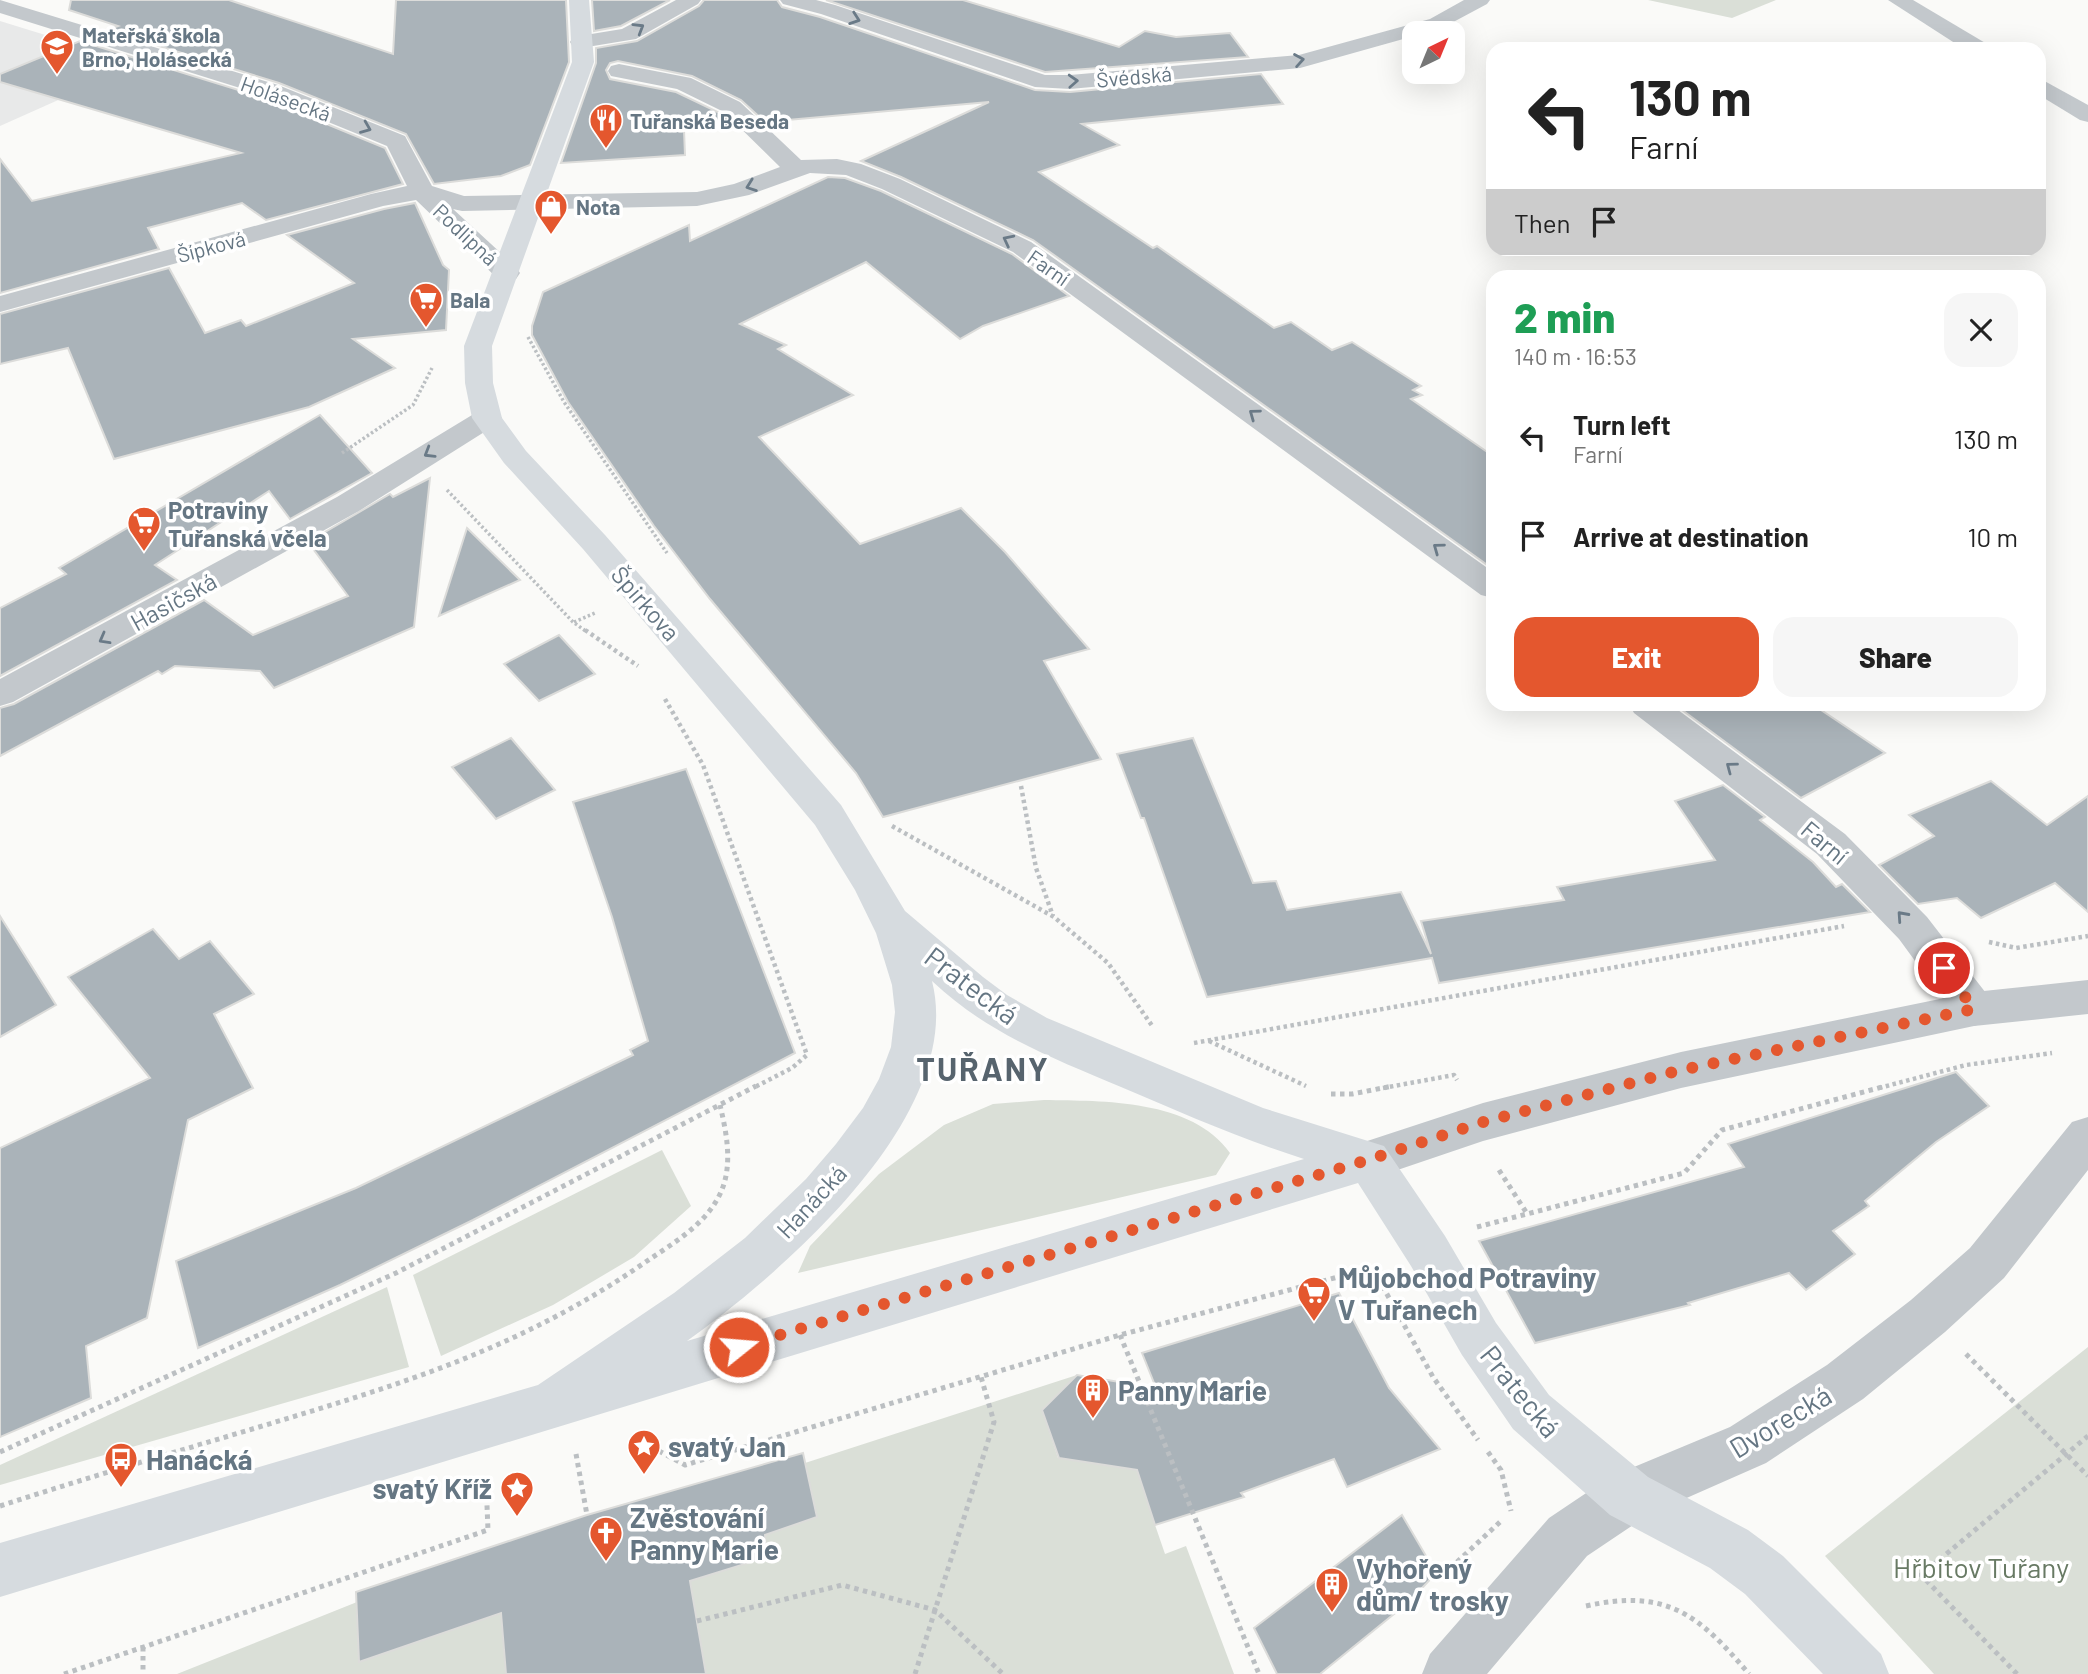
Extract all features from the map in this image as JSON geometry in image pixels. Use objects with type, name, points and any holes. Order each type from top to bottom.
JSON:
[{"type":"main road","points":[[579,0],[582,52]]},
{"type":"main road","name":"Podlipná","points":[[507,273],[582,52]]},
{"type":"main road","name":"Špirkova","points":[[507,273],[478,346],[479,383],[488,418],[515,457],[594,542],[828,815],[861,865],[887,914]]},
{"type":"main road","name":"Pratecká","points":[[887,914],[968,989],[992,1007],[1032,1030],[1253,1124],[1368,1160],[1428,1251],[1479,1339],[1531,1412],[1629,1496],[1729,1549],[1764,1575],[1798,1606],[1861,1674]]},
{"type":"main road","name":"Hanácká","points":[[556,1401],[735,1276],[784,1232],[832,1181],[876,1126],[900,1085],[914,1044],[916,1015],[913,986],[887,914]]},
{"type":"main road","name":"Hanácká","points":[[0,1570],[556,1401],[1368,1160]]},
{"type":"street","points":[[582,52],[628,34],[691,0]]},
{"type":"street","name":"Švédská","points":[[790,0],[828,9],[1043,82],[1300,61],[1437,23],[1480,0]]},
{"type":"street","points":[[1898,0],[1967,42]]},
{"type":"street","name":"Holásecká","points":[[0,5],[270,90],[397,141],[422,191]]},
{"type":"street","points":[[619,71],[683,83],[733,107],[795,168]]},
{"type":"street","points":[[2046,89],[2088,115]]},
{"type":"street","name":"Farní","points":[[531,204],[697,199],[740,190],[795,168],[820,165],[852,169],[911,192],[1022,247],[1486,583]]},
{"type":"street","name":"Podlipná","points":[[422,191],[462,204],[531,204]]},
{"type":"street","name":"Podlipná","points":[[422,191],[507,273]]},
{"type":"street","name":"Šípková","points":[[0,304],[367,203],[422,191]]},
{"type":"street","name":"Hasičská","points":[[0,694],[348,504],[488,418]]},
{"type":"street","name":"Farní","points":[[1656,711],[1832,844],[1902,916],[1974,1009]]},
{"type":"street","name":"Hanácká","points":[[1368,1160],[1483,1122],[1681,1070],[1974,1009],[2088,997]]},
{"type":"street","name":"Dvorecká","points":[[1450,1674],[1568,1537],[1629,1496],[1748,1445],[1845,1382],[1928,1317],[1987,1263],[2088,1136]]},
{"type":"path","points":[[524,331],[564,402],[668,555]]},
{"type":"path","points":[[339,455],[414,405],[435,362]]},
{"type":"path","points":[[351,447],[401,470],[443,485],[573,622],[639,667]]},
{"type":"path","points":[[0,1452],[396,1273],[792,1068],[807,1055],[703,765],[664,697]]},
{"type":"path","points":[[1021,786],[1036,868],[1054,917]]},
{"type":"path","points":[[888,824],[1054,917],[1108,963],[1137,1008],[1156,1031]]},
{"type":"path","points":[[1184,1045],[1902,916]]},
{"type":"path","points":[[1983,940],[2016,948],[2088,936]]},
{"type":"path","points":[[627,1433],[685,1465],[1120,1335],[1372,1268],[1428,1251],[1488,1224],[1684,1173],[1722,1130],[1966,1065],[2057,1052]]},
{"type":"path","points":[[0,1506],[472,1360],[578,1308],[625,1278],[710,1211],[723,1185],[729,1160],[728,1137],[720,1105]]},
{"type":"path","points":[[1372,1268],[1433,1377],[1502,1470],[1512,1510],[1457,1562]]},
{"type":"path","points":[[1928,1317],[2088,1476]]},
{"type":"path","points":[[1120,1335],[1259,1674]]},
{"type":"path","points":[[915,1674],[994,1422],[981,1377]]},
{"type":"path","points":[[2017,1674],[1921,1575],[2088,1436]]},
{"type":"path","points":[[563,1454],[589,1446]]},
{"type":"path","points":[[576,1450],[587,1516]]},
{"type":"path","points":[[64,1674],[488,1530],[486,1479],[498,1475]]},
{"type":"path","points":[[1499,1523],[1581,1607],[1626,1599],[1654,1602],[1682,1613],[1709,1629],[1749,1674]]},
{"type":"path","points":[[697,1621],[842,1585],[935,1610],[1003,1674]]},
{"type":"path","points":[[143,1647],[143,1674]]},
{"type":"shaded area","name":"Mateřská škola Brno, Holásecká","points":[[0,21],[139,64],[0,126]]},
{"type":"green space","points":[[1648,0],[1776,0],[1732,18]]},
{"type":"green space","points":[[1044,1100],[1119,1103],[1170,1113],[1193,1122],[1214,1135],[1230,1153],[1216,1175],[798,1273],[810,1246],[879,1174],[944,1125],[993,1104]]},
{"type":"green space","points":[[662,1150],[691,1206],[634,1257],[553,1305],[441,1356],[413,1275]]},
{"type":"green space","points":[[387,1287],[409,1367],[0,1485],[0,1465]]},
{"type":"green space","name":"Hřbitov Tuřany","points":[[2088,1347],[2088,1674],[1934,1674],[1825,1556]]},
{"type":"green space","points":[[1077,1375],[1042,1410],[1058,1458],[1110,1466],[1144,1430],[1154,1522],[1165,1554],[1186,1546],[1234,1674],[706,1674],[690,1581],[767,1557],[765,1535],[817,1517],[805,1463]]},
{"type":"green space","points":[[357,1602],[359,1662],[432,1637],[501,1607],[506,1674],[177,1674]]},
{"type":"building","points":[[71,0],[229,0],[393,54],[396,0],[566,0],[569,62],[530,165],[501,176],[434,184],[406,134],[279,83],[107,30],[118,26],[69,10]]},
{"type":"building","points":[[592,0],[670,0],[621,26],[594,31]]},
{"type":"building","points":[[704,0],[777,0],[782,7],[820,17],[1035,90],[1070,92],[1261,74],[1283,104],[1082,124],[1119,145],[1039,172],[1153,248],[1157,246],[1274,328],[1291,322],[1332,350],[1352,342],[1421,386],[1413,390],[1422,395],[1411,399],[1486,451],[1486,564],[1033,240],[901,177],[861,161],[989,102],[765,122],[741,100],[692,76],[618,61],[610,63],[606,70],[610,79],[676,92],[722,114],[734,125],[684,130],[685,155],[561,163],[596,63],[596,48],[637,41],[699,6]]},
{"type":"building","points":[[826,0],[963,0],[1119,47],[1145,31],[1176,37],[1230,33],[1248,57],[1045,72]]},
{"type":"building","points":[[80,41],[261,97],[385,148],[403,184],[266,220],[242,203],[148,228],[159,249],[0,293],[0,159],[32,201],[241,153],[0,82],[0,74]]},
{"type":"building","points":[[828,177],[845,178],[881,191],[1012,254],[1069,296],[983,326],[960,339],[866,262],[740,324],[786,345],[778,349],[853,395],[759,437],[860,544],[961,508],[1005,552],[1089,649],[1044,661],[1101,759],[883,817],[856,773],[710,599],[654,526],[568,402],[532,335],[532,326],[543,292],[689,225],[690,241]]},
{"type":"building","points":[[415,203],[443,265],[449,270],[446,330],[353,339],[395,368],[309,407],[114,459],[68,348],[0,364],[0,314],[169,268],[205,333],[241,320],[246,326],[354,283],[287,235]]},
{"type":"building","points":[[320,415],[372,473],[290,519],[269,491],[155,565],[177,580],[0,676],[0,608],[66,574],[59,568]]},
{"type":"building","points":[[430,478],[414,627],[274,688],[260,671],[175,666],[162,674],[158,671],[0,756],[0,708],[14,704],[204,600],[253,635],[348,596],[308,542],[390,494],[393,497]]},
{"type":"building","points":[[467,528],[520,580],[439,616]]},
{"type":"building","points":[[559,635],[595,674],[539,701],[504,664]]},
{"type":"building","points":[[1683,711],[1822,711],[1885,753],[1801,798]]},
{"type":"building","points":[[511,738],[555,790],[496,819],[452,767]]},
{"type":"building","points":[[1193,738],[1253,883],[1276,881],[1287,910],[1401,892],[1431,954],[1421,921],[1564,900],[1557,887],[1715,860],[1675,801],[1723,785],[1765,817],[1760,820],[1813,862],[1836,887],[1842,884],[1870,912],[1439,983],[1432,958],[1207,997],[1144,818],[1141,818],[1117,754]]},
{"type":"building","points":[[686,769],[795,1053],[473,1220],[340,1285],[198,1348],[176,1261],[356,1188],[633,1055],[630,1050],[648,1041],[612,917],[573,802]]},
{"type":"building","points":[[1991,781],[2047,825],[2088,796],[2088,912],[2055,883],[1981,918],[1957,898],[1918,904],[1879,865],[1934,836],[1909,815]]},
{"type":"building","points":[[0,916],[56,1005],[0,1037]]},
{"type":"building","points":[[153,929],[179,959],[210,941],[254,994],[214,1014],[253,1088],[188,1120],[147,1318],[86,1346],[91,1398],[0,1437],[0,1148],[150,1078],[68,977]]},
{"type":"building","points":[[1956,1072],[1989,1106],[1936,1142],[1865,1201],[1869,1206],[1833,1231],[1855,1254],[1806,1290],[1789,1273],[1688,1303],[1690,1305],[1535,1343],[1479,1241],[1744,1167],[1728,1144]]},
{"type":"building","points":[[1339,1293],[1389,1388],[1440,1449],[1347,1487],[1334,1459],[1241,1493],[1244,1497],[1155,1525],[1137,1470],[1059,1458],[1042,1410],[1077,1375],[1156,1388],[1142,1353]]},
{"type":"building","name":"Zvěstování Panny Marie","points":[[803,1453],[817,1517],[765,1535],[767,1557],[690,1581],[706,1674],[506,1674],[501,1613],[359,1662],[356,1592],[587,1515]]},
{"type":"building","name":"Vyhořený dům/ trosky","points":[[1402,1515],[1436,1573],[1410,1601],[1320,1674],[1277,1674],[1254,1628]]},
{"type":"place","name":"Mateřská škola Brno, Holásecká","points":[[57,76]]},
{"type":"place","name":"Tuřanská Beseda","points":[[606,150]]},
{"type":"place","name":"Nota","points":[[551,236]]},
{"type":"place","name":"Bala","points":[[426,329]]},
{"type":"place","name":"Potraviny Tuřanská včela","points":[[144,553]]},
{"type":"place","name":"Můjobchod Potraviny V Tuřanech","points":[[1314,1323]]},
{"type":"place","name":"Panny Marie","points":[[1093,1420]]},
{"type":"place","name":"svatý Jan","points":[[644,1476]]},
{"type":"place","name":"Hanácká","points":[[121,1489]]},
{"type":"place","name":"svatý Kříž","points":[[517,1518]]},
{"type":"place","name":"Zvěstování Panny Marie","points":[[606,1563]]},
{"type":"place","name":"Vyhořený dům/ trosky","points":[[1332,1614]]},
{"type":"district","name":"TUŘANY","points":[[983,1068]]},
{"type":"route","points":[[739,1347],[1368,1160],[1483,1122],[1681,1070],[1974,1009],[1944,968]]}]
